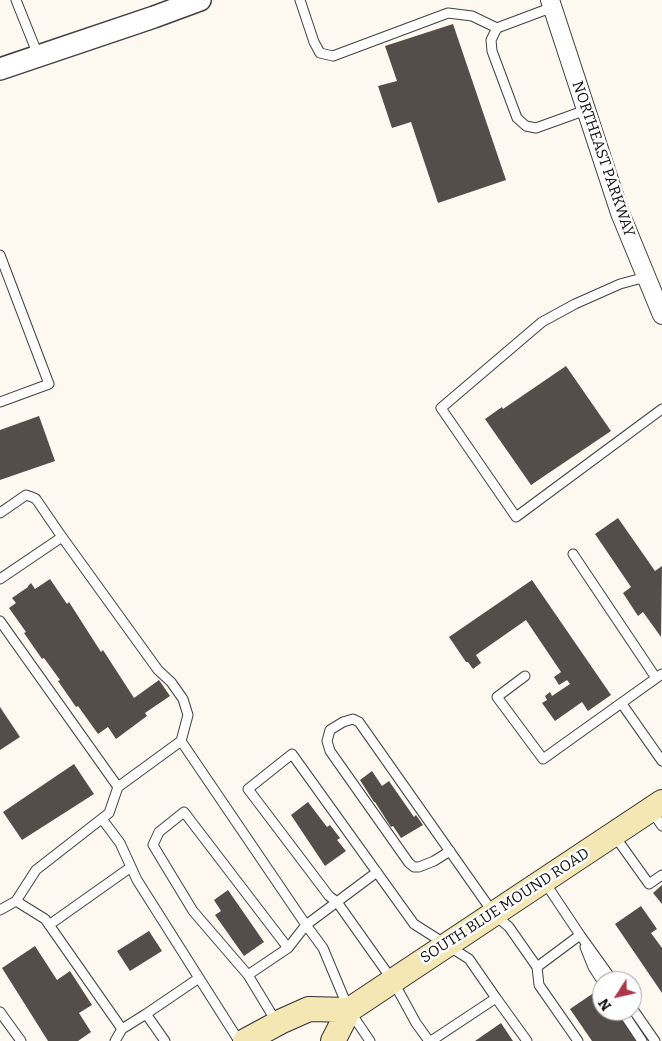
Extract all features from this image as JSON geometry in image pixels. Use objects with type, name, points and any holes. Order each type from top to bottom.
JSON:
[{"type":"main road","name":"SOUTH BLUE MOUND ROAD","points":[[333,1041],[349,1010],[614,834],[658,813]]},
{"type":"main road","points":[[245,1041],[309,1009],[349,1010]]},
{"type":"street","points":[[0,69],[200,0]]},
{"type":"street","name":"NORTHEAST PARKWAY","points":[[551,4],[620,213],[662,315]]},
{"type":"lane","points":[[16,0],[38,56]]},
{"type":"lane","points":[[300,0],[317,48],[320,53],[333,56],[448,13],[472,16],[497,28]]},
{"type":"lane","points":[[551,4],[497,28],[491,40],[492,51],[516,118],[526,126],[536,128],[586,110]]},
{"type":"lane","points":[[0,255],[49,384],[0,402]]},
{"type":"lane","points":[[646,277],[620,284],[574,304],[542,322],[441,408],[516,517],[662,409]]},
{"type":"lane","points":[[0,513],[26,495],[32,496],[36,500],[158,670],[171,682],[183,699],[188,715],[181,741],[118,787],[109,813],[36,870],[16,901],[0,910]]},
{"type":"lane","points":[[0,579],[62,537]]},
{"type":"lane","points":[[525,676],[497,696],[543,759],[659,676],[573,554]]},
{"type":"lane","points":[[0,621],[118,787]]},
{"type":"lane","points":[[622,704],[662,761]]},
{"type":"lane","points":[[450,851],[434,861],[419,867],[414,867],[409,863],[330,751],[328,741],[330,730],[343,722],[353,720],[359,722],[450,851],[494,914],[509,927],[537,966],[539,985],[578,1041]]},
{"type":"lane","points":[[181,741],[306,925],[324,948],[349,1010],[370,1041]]},
{"type":"lane","points":[[496,998],[430,1041],[416,1023],[393,981],[337,902],[328,896],[248,788],[292,754],[414,924],[469,959],[527,1041]]},
{"type":"lane","points":[[277,1024],[248,975],[193,911],[153,845],[159,832],[184,812],[288,948]]},
{"type":"lane","points":[[102,819],[120,844],[137,880],[239,1041]]},
{"type":"lane","points":[[614,834],[649,884],[662,875]]},
{"type":"lane","points":[[50,925],[131,868]]},
{"type":"lane","points":[[248,975],[288,948],[306,925],[377,872]]},
{"type":"lane","points":[[544,881],[606,971]]},
{"type":"lane","points":[[16,901],[45,919],[50,925],[122,1029]]},
{"type":"lane","points":[[537,966],[580,935]]},
{"type":"lane","points":[[580,935],[596,971]]},
{"type":"lane","points":[[115,1041],[122,1029],[199,978]]},
{"type":"lane","points":[[0,1012],[21,1041]]},
{"type":"lane","points":[[146,1014],[165,1041]]},
{"type":"lane","points":[[629,1021],[642,1041]]},
{"type":"lane","points":[[641,1021],[655,1041]]},
{"type":"lane","points":[[568,1027],[582,1041]]},
{"type":"building","points":[[453,24],[506,180],[438,203],[411,122],[392,128],[378,86],[397,81],[385,46]]},
{"type":"building","points":[[566,366],[611,431],[531,485],[485,419]]},
{"type":"building","points":[[39,416],[55,461],[0,480],[0,430]]},
{"type":"building","points":[[618,518],[655,571],[662,566],[661,637],[643,612],[638,616],[623,593],[631,587],[595,534]]},
{"type":"building","points":[[50,579],[67,604],[69,602],[101,652],[103,650],[134,698],[159,680],[170,696],[145,713],[147,716],[116,739],[108,727],[98,734],[78,706],[76,707],[44,658],[42,659],[9,608],[16,603],[12,598],[31,583],[35,589]]},
{"type":"building","points":[[532,580],[611,695],[588,711],[582,702],[555,721],[542,703],[547,700],[545,696],[550,692],[552,696],[570,684],[567,680],[559,685],[554,677],[561,672],[526,620],[476,655],[481,663],[473,669],[449,637]]},
{"type":"building","points":[[0,707],[20,737],[0,750]]},
{"type":"building","points":[[74,764],[94,794],[22,840],[3,812]]},
{"type":"building","points":[[372,771],[382,786],[389,781],[414,817],[416,815],[423,825],[401,838],[393,826],[391,827],[360,780]]},
{"type":"building","points":[[308,802],[327,827],[330,825],[340,838],[337,840],[346,851],[325,866],[291,815]]},
{"type":"building","points":[[662,885],[662,904],[653,893]]},
{"type":"building","points":[[228,890],[264,942],[244,956],[215,915],[221,911],[214,900]]},
{"type":"building","points":[[641,906],[657,929],[651,933],[662,948],[662,993],[615,924]]},
{"type":"building","points":[[149,931],[162,951],[130,971],[117,951]]},
{"type":"building","points":[[35,946],[57,980],[70,971],[92,1005],[79,1013],[91,1032],[78,1041],[48,1041],[2,968]]},
{"type":"building","points":[[592,994],[592,1021],[623,1021],[637,1041],[592,1041],[570,1009]]},
{"type":"building","points":[[501,1023],[513,1041],[475,1041]]}]
